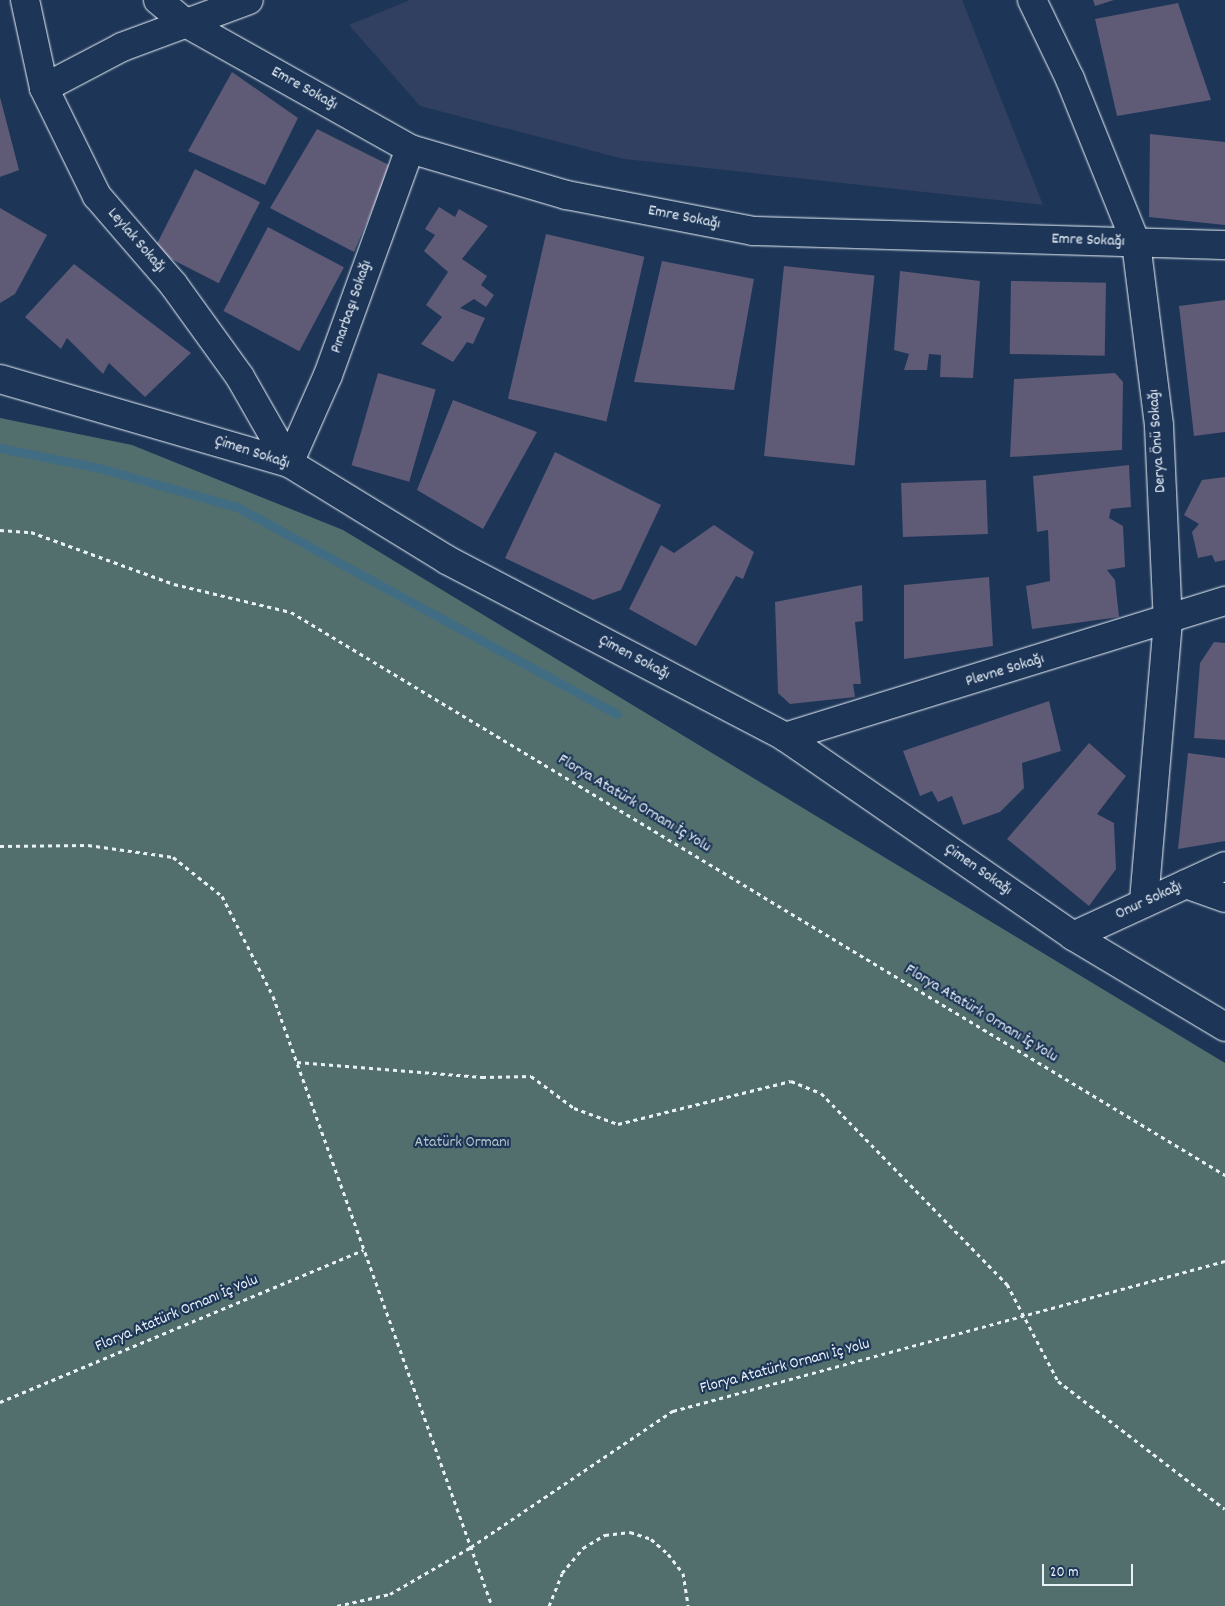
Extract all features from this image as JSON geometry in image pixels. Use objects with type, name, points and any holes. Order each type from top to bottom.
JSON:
[{"type":"street","name":"Leylak Sokağı","points":[[25,0],[44,88],[97,196],[173,284],[240,377],[289,463]]},
{"type":"street","name":"Emre Sokağı","points":[[158,0],[184,22],[410,148],[566,195],[753,231],[1225,245]]},
{"type":"street","points":[[184,22],[209,0]]},
{"type":"street","points":[[44,88],[122,47],[184,22],[249,0]]},
{"type":"street","name":"Derya Önü Sokağı","points":[[1032,0],[1070,79],[1136,243],[1159,426],[1168,621],[1144,903]]},
{"type":"street","name":"Pınarbaşı Sokağı","points":[[289,463],[328,375],[410,148]]},
{"type":"street","name":"Çimen Sokağı","points":[[0,379],[289,463],[447,560],[785,737],[1073,936],[1225,1027]]},
{"type":"street","name":"Plevne Sokağı","points":[[785,737],[1168,621],[1225,601]]},
{"type":"street","name":"Onur Sokağı","points":[[1073,936],[1225,866]]},
{"type":"street","points":[[1186,884],[1225,898]]},
{"type":"path","name":"Florya Atatürk Ornanı İç Yolu","points":[[0,530],[32,532],[174,584],[291,612],[1225,1174]]},
{"type":"path","points":[[0,846],[88,844],[173,857],[222,896],[273,996],[492,1606]]},
{"type":"path","points":[[297,1062],[482,1078],[532,1076],[574,1108],[601,1120],[618,1124],[791,1081],[821,1093],[1006,1284],[1058,1381],[1225,1509]]},
{"type":"path","name":"Florya Atatürk Ornanı İç Yolu","points":[[0,1402],[364,1250]]},
{"type":"path","name":"Florya Atatürk Ornanı İç Yolu","points":[[337,1606],[390,1594],[471,1547],[673,1411],[1225,1261]]},
{"type":"path","points":[[549,1606],[562,1573],[583,1548],[605,1535],[630,1532],[651,1539],[668,1554],[682,1573],[688,1606]]},
{"type":"shaded area","points":[[410,0],[962,0],[1043,205],[624,159],[420,106],[349,25]]},
{"type":"green space","name":"Atatürk Ormanı","points":[[0,418],[132,445],[343,530],[1225,1063],[1225,1606],[0,1606]]},
{"type":"building","points":[[1093,0],[1114,0],[1095,6]]},
{"type":"building","points":[[1178,3],[1211,100],[1117,116],[1095,19]]},
{"type":"building","points":[[232,72],[298,118],[265,185],[188,151]]},
{"type":"building","points":[[0,97],[19,170],[0,177]]},
{"type":"building","points":[[317,129],[391,166],[354,252],[270,208]]},
{"type":"building","points":[[1150,134],[1225,142],[1225,225],[1149,217]]},
{"type":"building","points":[[195,169],[260,202],[219,283],[154,250]]},
{"type":"building","points":[[439,207],[455,217],[459,209],[488,226],[462,259],[487,276],[481,285],[494,295],[486,307],[474,299],[460,308],[485,318],[473,344],[467,342],[453,362],[421,344],[442,317],[426,305],[448,272],[424,251],[435,235],[425,229]]},
{"type":"building","points":[[0,208],[47,235],[15,294],[0,303]]},
{"type":"building","points":[[268,227],[344,267],[299,351],[223,311]]},
{"type":"building","points":[[546,234],[644,257],[606,421],[508,399]]},
{"type":"building","points":[[662,261],[754,279],[734,390],[634,382]]},
{"type":"building","points":[[74,264],[191,353],[145,397],[109,363],[103,374],[67,338],[61,349],[25,317]]},
{"type":"building","points":[[784,266],[875,276],[855,465],[764,456]]},
{"type":"building","points":[[900,271],[980,281],[973,378],[940,377],[941,355],[929,354],[927,370],[904,370],[909,354],[894,350]]},
{"type":"building","points":[[1011,281],[1106,283],[1105,356],[1010,354]]},
{"type":"building","points":[[1225,300],[1225,432],[1194,436],[1179,306]]},
{"type":"building","points":[[378,373],[436,390],[409,482],[352,465]]},
{"type":"building","points":[[1115,373],[1123,382],[1122,450],[1010,457],[1014,379]]},
{"type":"building","points":[[453,400],[537,432],[483,529],[417,490]]},
{"type":"building","points":[[555,452],[661,505],[621,590],[593,600],[505,558]]},
{"type":"building","points":[[1129,465],[1131,507],[1111,509],[1109,518],[1123,526],[1125,567],[1107,570],[1115,580],[1119,617],[1032,629],[1026,586],[1050,581],[1048,530],[1037,532],[1033,476]]},
{"type":"building","points":[[1225,477],[1225,560],[1215,562],[1212,555],[1198,558],[1192,532],[1199,524],[1184,515],[1202,480]]},
{"type":"building","points":[[986,480],[988,534],[903,537],[901,483]]},
{"type":"building","points":[[714,525],[754,552],[743,579],[736,576],[696,646],[629,609],[661,545],[674,553]]},
{"type":"building","points":[[989,577],[993,646],[904,659],[904,585]]},
{"type":"building","points":[[862,585],[863,621],[855,622],[861,684],[853,684],[855,697],[790,704],[778,693],[775,602]]},
{"type":"building","points":[[1214,642],[1225,643],[1225,740],[1194,738],[1200,663]]},
{"type":"building","points":[[1049,701],[1061,751],[1022,763],[1024,788],[1000,812],[963,825],[952,796],[938,802],[932,791],[920,796],[903,751]]},
{"type":"building","points":[[1089,743],[1126,776],[1097,814],[1114,823],[1116,869],[1089,906],[1007,839]]},
{"type":"building","points":[[1188,753],[1225,758],[1225,841],[1178,849]]},
{"type":"waterway","points":[[0,448],[99,468],[237,507],[616,714]]}]
